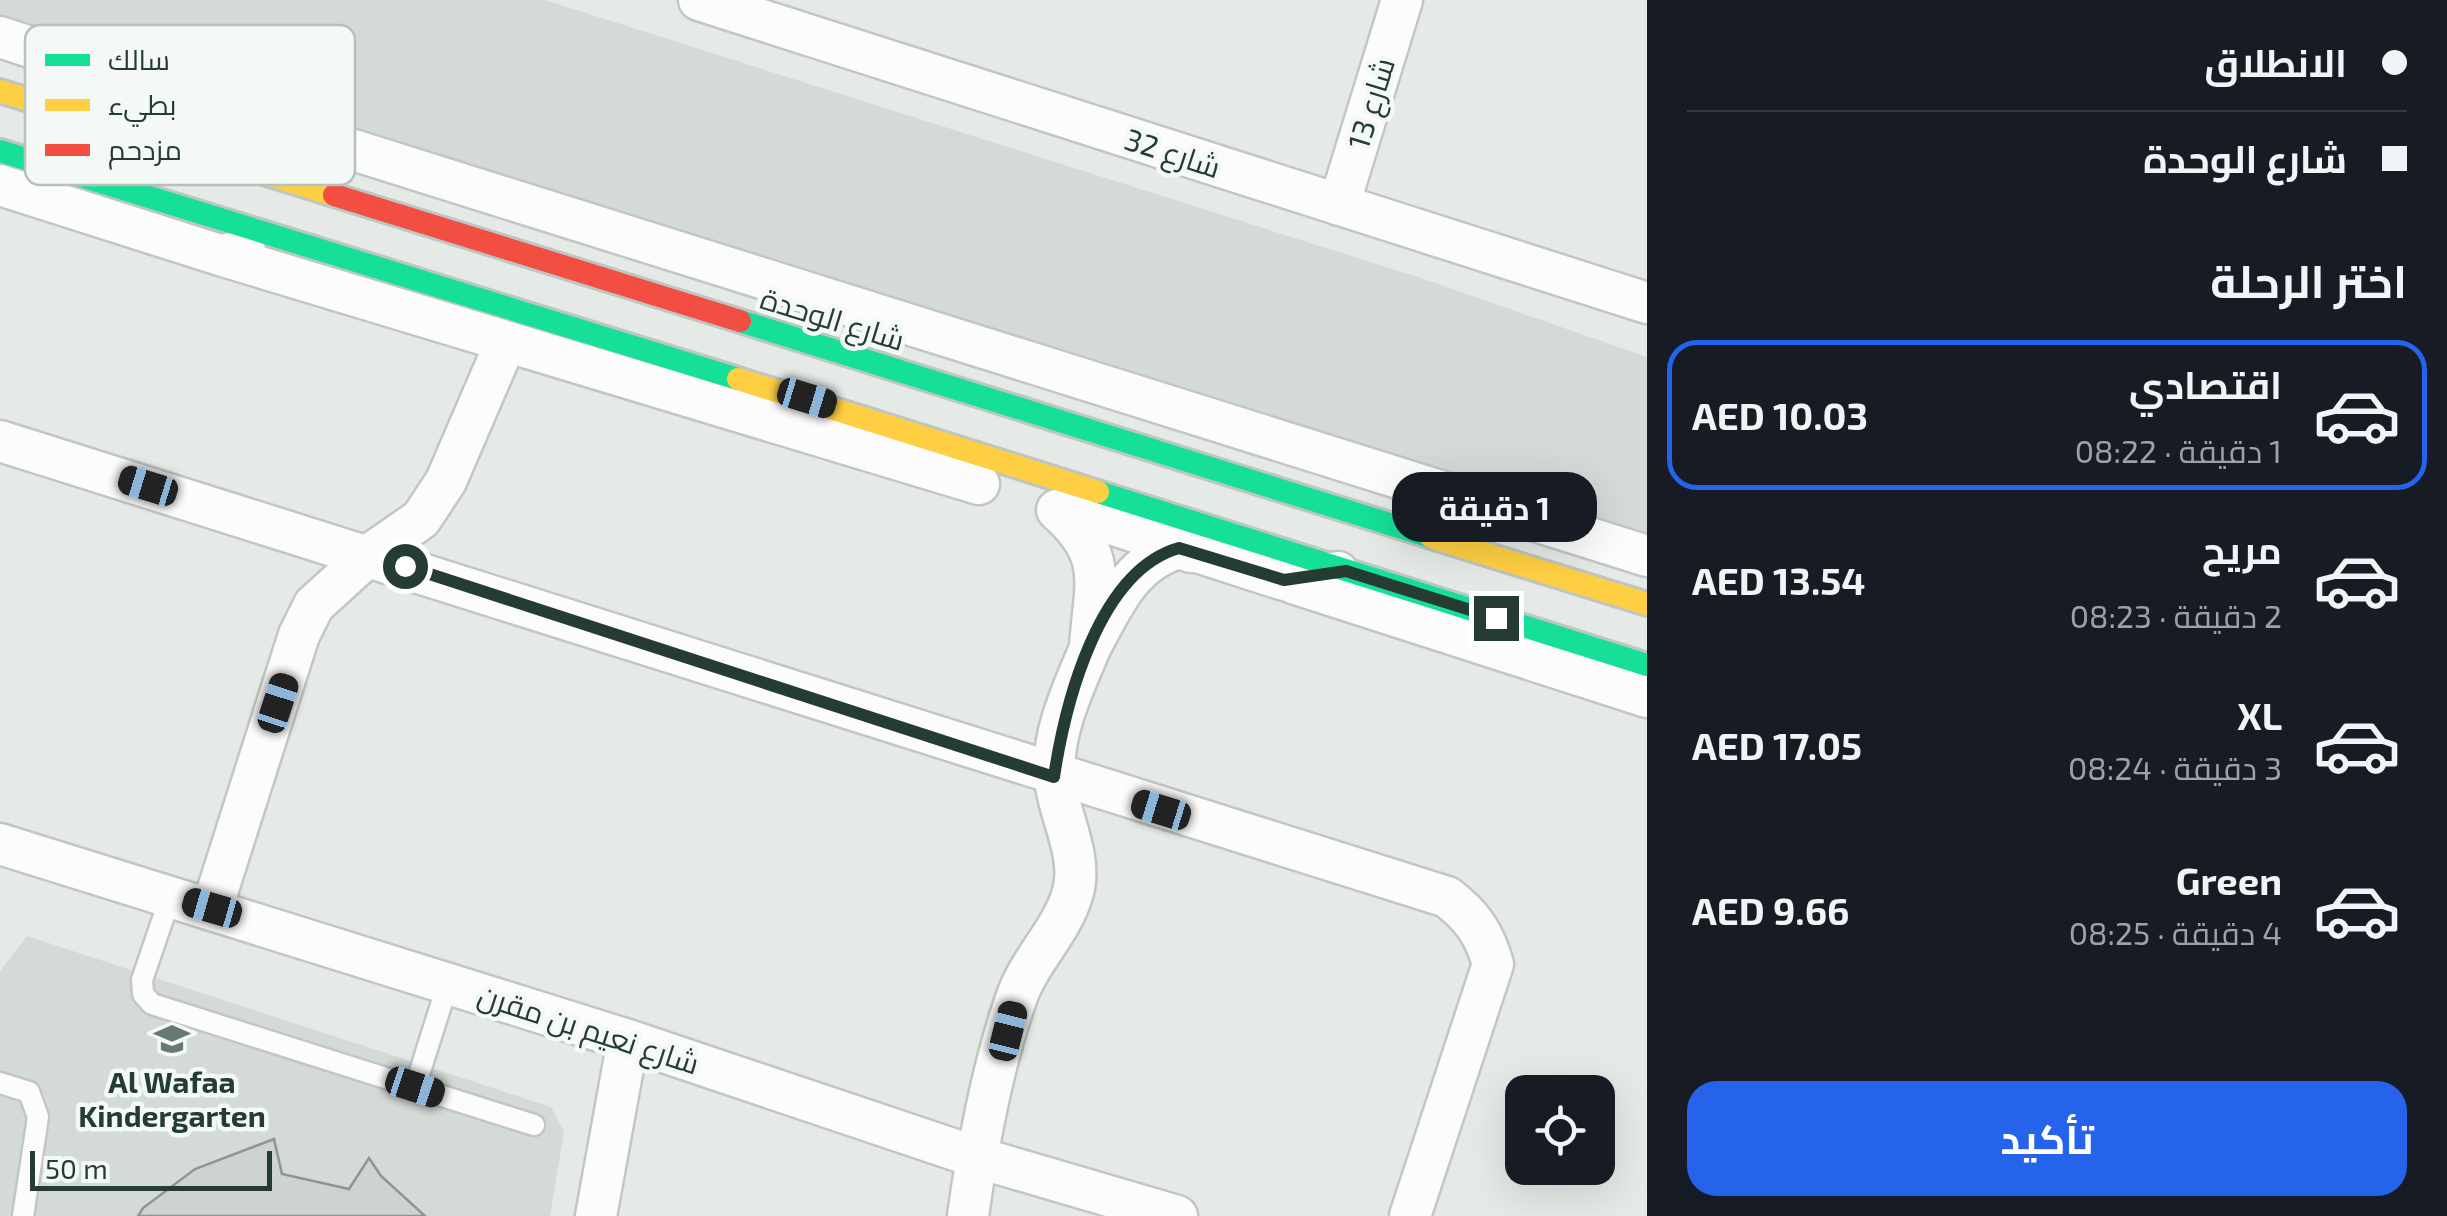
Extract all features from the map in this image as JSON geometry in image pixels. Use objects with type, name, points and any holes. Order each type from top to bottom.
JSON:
[{"type":"main road","name":"شارع الوحدة","points":[[0,91],[25,100]]},
{"type":"main road","points":[[0,152],[25,159]]},
{"type":"main road","points":[[112,185],[915,432],[1647,665]]},
{"type":"main road","name":"شارع الوحدة","points":[[308,185],[1647,604]]},
{"type":"main road","points":[[319,246],[406,261],[427,252],[421,231],[388,209]]},
{"type":"street","name":"شارع 32","points":[[699,0],[1647,303]]},
{"type":"street","name":"شارع 13","points":[[1338,206],[1402,0]]},
{"type":"street","points":[[0,37],[25,45]]},
{"type":"street","points":[[355,151],[1647,556]]},
{"type":"street","points":[[0,185],[505,344],[1050,504],[1191,552]]},
{"type":"street","points":[[220,256],[319,246]]},
{"type":"street","points":[[212,908],[300,635],[314,605],[369,554],[421,520],[446,481],[505,344]]},
{"type":"street","points":[[915,432],[979,484]]},
{"type":"street","points":[[0,441],[369,554],[1054,777],[1447,897],[1469,914],[1486,938],[1493,964],[1410,1216]]},
{"type":"street","points":[[1050,504],[1090,541],[1096,563],[1090,648]]},
{"type":"street","points":[[968,1216],[976,1158],[1016,1000],[1064,918],[1075,888],[1074,858],[1054,777],[1064,712],[1090,648],[1126,583],[1147,562],[1179,548],[1647,696]]},
{"type":"street","points":[[1284,580],[1346,571]]},
{"type":"street","name":"شارع نعيم بن مقرن","points":[[0,844],[628,1040],[976,1158],[1177,1216]]},
{"type":"street","points":[[596,1216],[628,1040]]},
{"type":"lane","points":[[171,895],[142,980],[143,994],[152,1004],[534,1125]]},
{"type":"lane","points":[[415,1087],[448,983]]},
{"type":"lane","points":[[0,1084],[29,1092],[38,1108],[22,1216]]},
{"type":"shaded area","points":[[0,0],[545,0],[1427,280],[1647,357],[1647,569],[355,164],[355,25],[25,25],[25,61],[0,53]]},
{"type":"shaded area","name":"Al Wafaa Kindergarten","points":[[27,936],[551,1107],[564,1132],[550,1216],[0,1216],[0,971]]},
{"type":"building","points":[[274,1139],[282,1174],[349,1189],[369,1158],[381,1176],[425,1216],[138,1216],[195,1169]]},
{"type":"traffic: fast","points":[[0,151],[25,159]]},
{"type":"traffic: fast","points":[[110,185],[738,379]]},
{"type":"traffic: fast","points":[[740,321],[1431,537]]},
{"type":"traffic: fast","points":[[1098,492],[1647,665]]},
{"type":"traffic: slow","points":[[0,91],[25,99]]},
{"type":"traffic: slow","points":[[302,185],[334,195]]},
{"type":"traffic: slow","points":[[738,379],[1098,492]]},
{"type":"traffic: slow","points":[[1431,537],[1647,604]]},
{"type":"traffic: jam","points":[[334,195],[740,321]]},
{"type":"place","name":"Al Wafaa Kindergarten","points":[[172,1039]]},
{"type":"route","points":[[405,566],[1054,777],[1064,712],[1090,648],[1126,583],[1162,553],[1179,548],[1284,580],[1346,571],[1496,618]]}]
